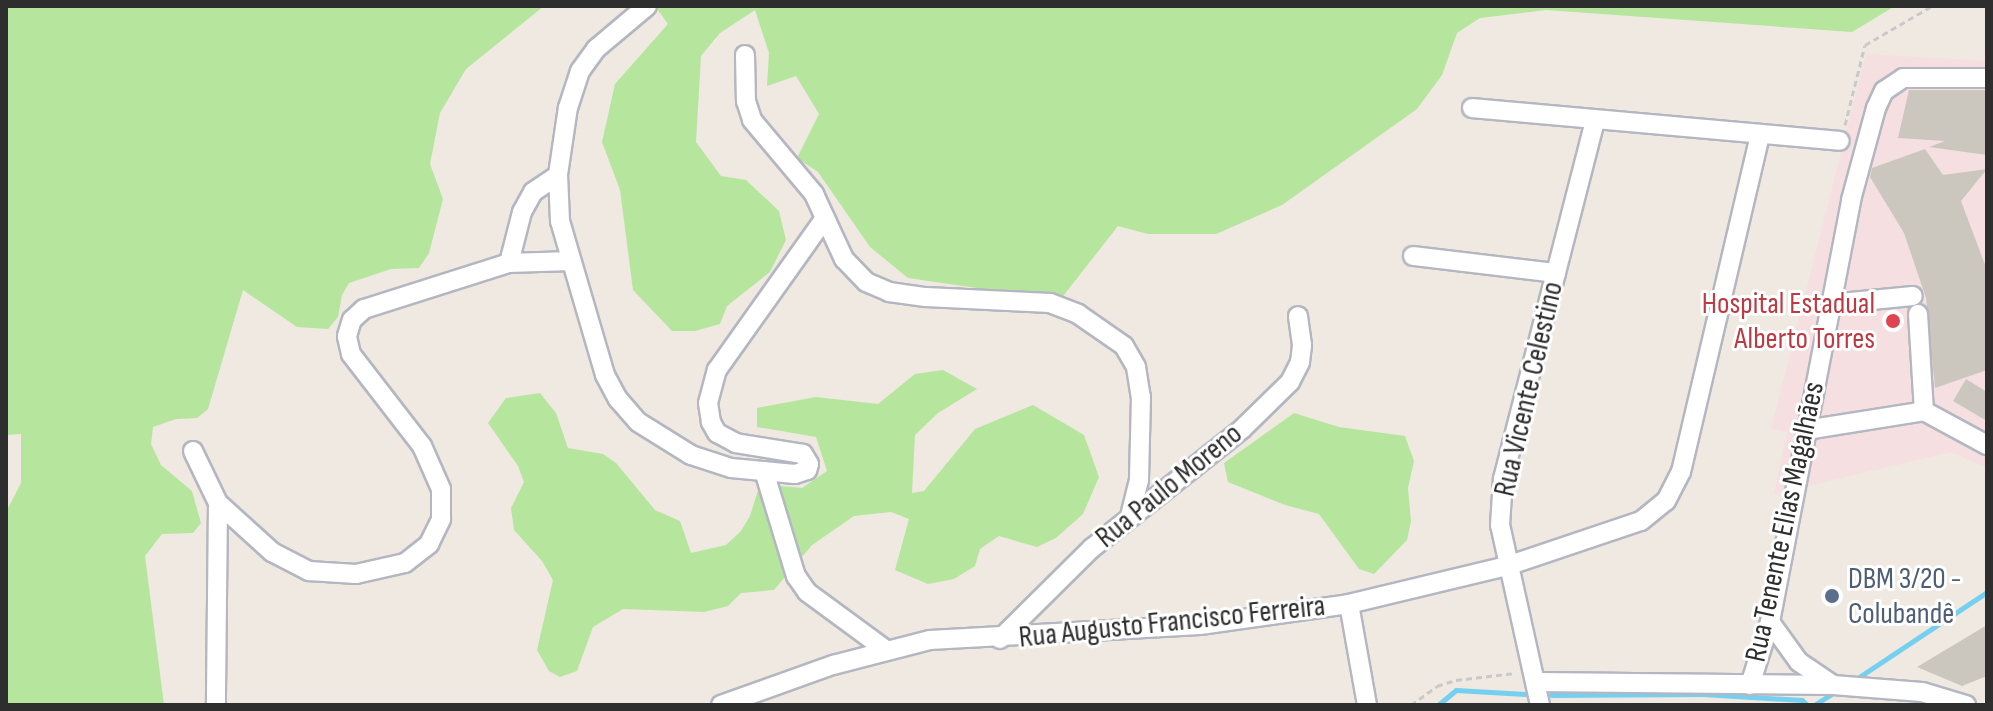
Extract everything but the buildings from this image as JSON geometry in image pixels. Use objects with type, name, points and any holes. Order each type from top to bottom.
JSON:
[{"type":"street","points":[[647,6],[596,49],[580,71],[568,107],[558,175],[560,221],[605,375],[618,399],[638,422],[691,455],[731,468],[795,474],[807,470],[809,464],[803,454],[736,443],[717,433],[711,422],[708,403],[717,370],[825,218]]},
{"type":"street","points":[[745,55],[746,101],[752,120],[814,194],[844,259],[866,282],[889,292],[926,297],[1050,303],[1078,314],[1124,346],[1136,367],[1141,397],[1139,480],[1130,515]]},
{"type":"street","name":"Rua Tenente Elias Magalhães","points":[[1750,685],[1770,622],[1851,200],[1876,108],[1884,91],[1903,78],[1987,78]]},
{"type":"street","points":[[1472,108],[1840,141]]},
{"type":"street","name":"Rua Vicente Celestino","points":[[1540,705],[1500,525],[1503,479],[1595,121]]},
{"type":"street","name":"Rua Augusto Francisco Ferreira","points":[[721,705],[886,650],[930,640],[1000,639],[1200,625],[1349,604],[1507,566],[1641,521],[1666,501],[1681,472],[1760,134]]},
{"type":"street","points":[[509,263],[522,212],[533,192],[558,175]]},
{"type":"street","points":[[1413,256],[1556,273]]},
{"type":"street","points":[[193,451],[218,503],[272,552],[309,571],[356,574],[405,563],[429,544],[441,519],[441,489],[422,446],[351,354],[347,336],[352,320],[364,309],[509,263],[571,261]]},
{"type":"street","points":[[1830,304],[1916,305],[1924,411]]},
{"type":"street","name":"Rua Paulo Moreno","points":[[1000,639],[1130,515],[1242,429],[1290,382],[1301,353],[1298,316]]},
{"type":"street","points":[[1806,430],[1924,411],[1987,445]]},
{"type":"street","points":[[764,471],[796,576],[807,592],[886,650]]},
{"type":"street","points":[[216,705],[218,503]]},
{"type":"street","points":[[1349,604],[1367,705]]},
{"type":"street","points":[[1770,622],[1799,662],[1833,685]]},
{"type":"street","points":[[1534,677],[1833,685],[1966,705]]},
{"type":"path","points":[[1840,141],[1865,45],[1932,6]]},
{"type":"path","points":[[1411,705],[1437,686],[1456,680],[1534,677]]},
{"type":"shaded area","name":"Hospital Estadual Alberto Torres","points":[[1866,54],[1987,61],[1987,468],[1951,452],[1774,494],[1787,432],[1771,429]]},
{"type":"green space","points":[[6,6],[544,6],[466,69],[440,113],[430,164],[443,199],[429,253],[419,268],[391,269],[349,283],[342,295],[338,317],[328,329],[297,327],[243,290],[208,409],[197,418],[176,419],[153,427],[151,444],[161,465],[192,491],[201,523],[193,533],[162,534],[145,556],[164,705],[6,705],[6,512],[21,483],[21,434],[6,435]]},
{"type":"green space","points":[[655,6],[1895,6],[1852,32],[1546,10],[1480,18],[1457,33],[1442,75],[1417,109],[1282,205],[1216,234],[1148,234],[1118,226],[1060,300],[908,278],[870,247],[818,172],[797,158],[819,114],[796,76],[767,86],[769,53],[755,10],[720,33],[701,56],[696,142],[721,176],[746,180],[779,211],[786,240],[770,272],[727,306],[720,324],[695,331],[672,331],[633,290],[620,190],[602,142],[615,84],[668,24]]},
{"type":"green space","points":[[943,370],[977,389],[938,413],[915,435],[912,493],[924,491],[975,429],[1033,405],[1084,435],[1099,477],[1083,514],[1056,538],[1037,547],[999,536],[980,549],[975,566],[954,579],[928,584],[895,570],[909,519],[891,512],[854,516],[812,545],[774,590],[741,593],[728,606],[704,612],[623,609],[593,627],[577,671],[560,677],[549,671],[537,650],[553,580],[542,561],[514,530],[511,508],[524,482],[518,466],[488,423],[506,398],[540,393],[556,413],[568,448],[603,454],[616,463],[655,510],[680,521],[691,553],[726,545],[741,531],[750,516],[760,484],[802,488],[827,471],[816,437],[757,427],[757,408],[816,397],[878,404],[915,374]]},
{"type":"green space","points":[[1294,413],[1339,427],[1405,436],[1414,461],[1408,488],[1411,521],[1407,540],[1374,574],[1359,569],[1319,514],[1285,505],[1228,482],[1224,463]]},
{"type":"waterway","points":[[1856,679],[1987,592]]},
{"type":"waterway","points":[[1438,705],[1456,690],[1525,694]]},
{"type":"waterway","points":[[1814,705],[1836,691]]},
{"type":"waterway","points":[[1551,695],[1703,694],[1802,700],[1807,705]]},
{"type":"place","name":"Hospital Estadual Alberto Torres","points":[[1893,321]]},
{"type":"place","name":"DBM 3/20 - Colubandê","points":[[1832,596]]}]
